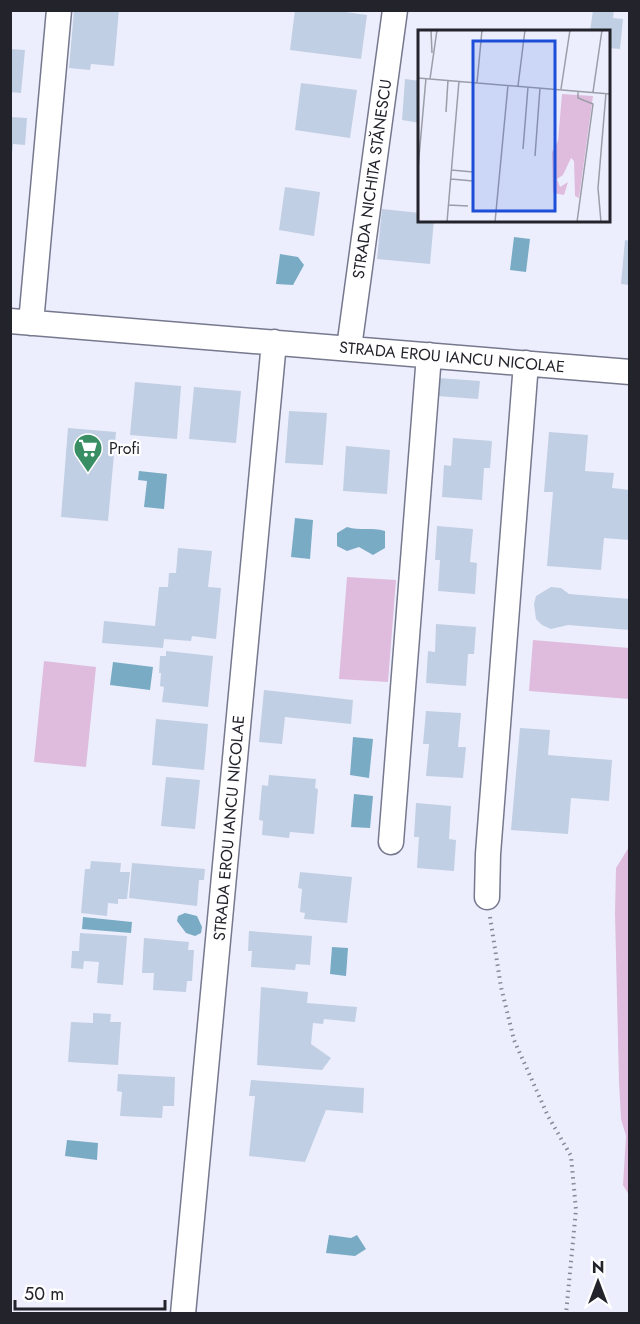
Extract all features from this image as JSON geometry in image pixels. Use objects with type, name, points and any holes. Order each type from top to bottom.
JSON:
[{"type":"street","points":[[21,322],[59,10]]},
{"type":"street","name":"STRADA NICHITA STĂNESCU","points":[[349,348],[395,10]]},
{"type":"street","name":"STRADA EROU IANCU NICOLAE","points":[[21,322],[630,372]]},
{"type":"street","name":"STRADA EROU IANCU NICOLAE","points":[[183,1314],[274,342]]},
{"type":"street","points":[[391,842],[429,355]]},
{"type":"street","points":[[487,897],[526,363]]},
{"type":"path","points":[[487,897],[501,987],[514,1040],[548,1116],[571,1156],[576,1210],[566,1314]]},
{"type":"shaded area","points":[[347,577],[396,580],[388,682],[339,679]]},
{"type":"shaded area","points":[[533,640],[629,648],[629,699],[529,691]]},
{"type":"shaded area","points":[[44,661],[96,667],[86,767],[34,762]]},
{"type":"shaded area","points":[[629,847],[629,1195],[623,1185],[626,1136],[621,1119],[619,1082],[615,913],[616,868]]},
{"type":"water","points":[[514,237],[530,239],[526,272],[510,270]]},
{"type":"water","points":[[280,254],[298,257],[304,265],[293,285],[276,284]]},
{"type":"water","points":[[139,471],[167,474],[164,509],[144,507],[147,481],[138,480]]},
{"type":"water","points":[[295,518],[313,520],[310,559],[291,557]]},
{"type":"water","points":[[347,527],[385,531],[385,548],[373,555],[359,547],[347,551],[337,546],[337,533]]},
{"type":"water","points":[[113,662],[153,667],[150,690],[110,685]]},
{"type":"water","points":[[353,737],[373,739],[369,778],[350,775]]},
{"type":"water","points":[[354,794],[373,796],[370,828],[351,827]]},
{"type":"water","points":[[185,913],[197,916],[202,927],[201,933],[195,936],[186,933],[177,921],[178,916]]},
{"type":"water","points":[[83,917],[132,922],[131,933],[82,929]]},
{"type":"water","points":[[332,947],[348,948],[346,976],[330,974]]},
{"type":"water","points":[[67,1140],[98,1143],[97,1160],[65,1156]]},
{"type":"water","points":[[329,1235],[351,1238],[357,1235],[366,1249],[355,1256],[326,1253]]},
{"type":"building","points":[[74,10],[119,10],[114,66],[91,64],[90,70],[69,68]]},
{"type":"building","points":[[295,10],[331,10],[367,15],[361,59],[290,50]]},
{"type":"building","points":[[593,10],[614,10],[613,18],[623,19],[620,49],[610,48],[610,30],[590,30]]},
{"type":"building","points":[[10,49],[25,50],[21,93],[10,92]]},
{"type":"building","points":[[405,79],[418,81],[418,123],[402,120]]},
{"type":"building","points":[[301,83],[357,90],[350,138],[295,130]]},
{"type":"building","points":[[10,117],[27,118],[25,145],[13,144],[12,154]]},
{"type":"building","points":[[285,187],[320,192],[314,236],[279,230]]},
{"type":"building","points":[[382,209],[418,213],[418,222],[434,222],[430,264],[377,259]]},
{"type":"building","points":[[625,240],[630,241],[630,285],[621,284]]},
{"type":"building","points":[[438,378],[480,381],[478,399],[437,396]]},
{"type":"building","points":[[135,382],[181,386],[177,439],[130,435]]},
{"type":"building","points":[[194,387],[241,391],[236,443],[189,439]]},
{"type":"building","points":[[289,411],[327,413],[323,465],[285,463]]},
{"type":"building","name":"Profi","points":[[68,428],[116,432],[108,521],[61,517]]},
{"type":"building","points":[[549,432],[588,435],[585,471],[614,473],[612,488],[630,490],[630,540],[604,538],[601,570],[547,566],[553,492],[544,492]]},
{"type":"building","points":[[453,438],[492,441],[490,468],[484,468],[482,500],[442,497],[444,465],[451,466]]},
{"type":"building","points":[[346,446],[390,450],[387,494],[343,491]]},
{"type":"building","points":[[437,526],[473,529],[470,562],[477,563],[475,594],[438,591],[440,560],[435,560]]},
{"type":"building","points":[[178,548],[212,551],[208,587],[221,588],[216,639],[192,636],[191,641],[164,639],[163,648],[102,643],[104,621],[155,626],[159,587],[168,587],[169,573],[176,573]]},
{"type":"building","points":[[551,587],[561,588],[569,594],[630,599],[630,630],[568,625],[551,629],[542,625],[536,619],[534,604],[536,596]]},
{"type":"building","points":[[436,624],[476,627],[474,654],[468,654],[466,686],[426,683],[428,651],[435,652]]},
{"type":"building","points":[[166,651],[213,656],[208,707],[162,702],[164,687],[160,686],[160,656],[166,656]]},
{"type":"building","points":[[264,690],[353,700],[351,724],[285,717],[282,744],[259,742]]},
{"type":"building","points":[[426,711],[461,713],[458,747],[466,747],[463,778],[426,776],[429,744],[423,744]]},
{"type":"building","points":[[156,719],[208,724],[204,770],[152,765]]},
{"type":"building","points":[[520,728],[550,730],[548,755],[612,760],[609,801],[571,798],[568,834],[511,830]]},
{"type":"building","points":[[269,775],[316,779],[315,788],[318,789],[314,834],[290,832],[289,838],[262,835],[263,821],[259,820],[262,785],[268,786]]},
{"type":"building","points":[[166,777],[200,780],[195,829],[161,826]]},
{"type":"building","points":[[416,803],[451,806],[449,839],[456,840],[454,871],[417,868],[419,837],[414,837]]},
{"type":"building","points":[[91,861],[121,863],[120,872],[130,872],[127,899],[118,899],[118,904],[108,903],[107,916],[81,913],[85,869],[90,869]]},
{"type":"building","points":[[132,863],[205,869],[204,880],[199,880],[197,906],[129,898]]},
{"type":"building","points":[[300,872],[352,877],[347,923],[304,919],[305,913],[300,912],[302,889],[298,888]]},
{"type":"building","points":[[249,931],[312,936],[310,965],[296,964],[295,970],[251,967],[252,951],[248,951]]},
{"type":"building","points":[[80,933],[127,936],[123,985],[97,983],[99,962],[84,961],[83,969],[71,968],[72,951],[79,951]]},
{"type":"building","points":[[144,938],[189,942],[188,950],[194,950],[192,981],[187,981],[186,992],[153,990],[154,973],[142,973]]},
{"type":"building","points":[[261,987],[308,992],[307,1003],[357,1007],[355,1022],[324,1019],[323,1024],[313,1023],[311,1044],[331,1058],[322,1070],[257,1065]]},
{"type":"building","points":[[93,1013],[111,1014],[110,1022],[121,1022],[118,1065],[68,1062],[71,1022],[93,1023]]},
{"type":"building","points":[[118,1074],[175,1077],[174,1106],[163,1106],[162,1118],[120,1116],[122,1092],[117,1091]]},
{"type":"building","points":[[251,1080],[364,1088],[363,1113],[326,1110],[305,1162],[249,1156],[255,1096],[249,1096]]},
{"type":"place","name":"Profi","points":[[88,474]]}]
